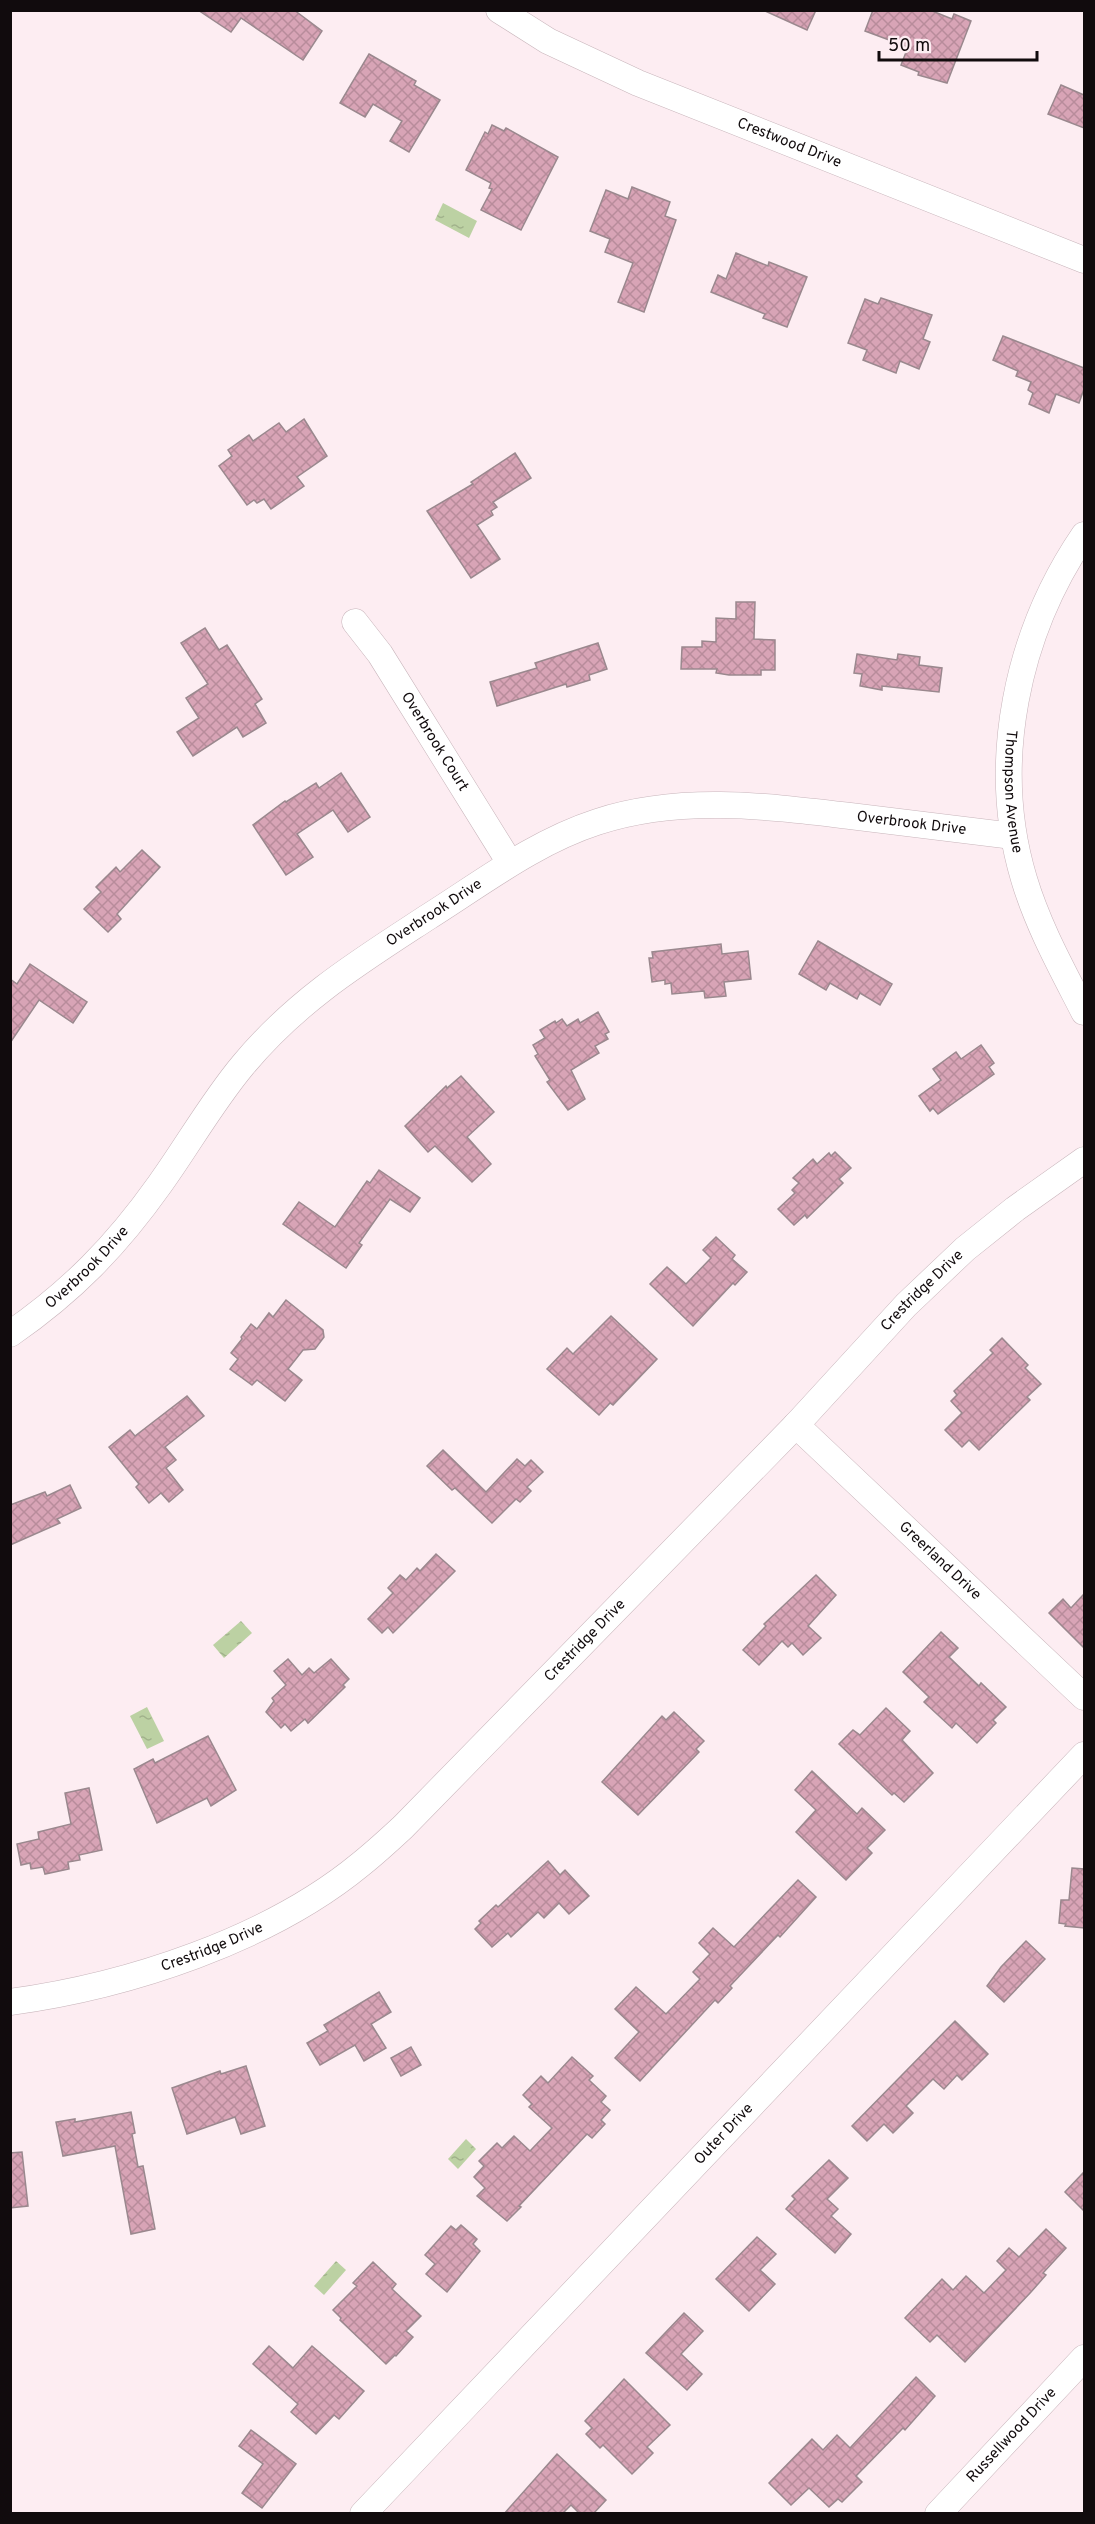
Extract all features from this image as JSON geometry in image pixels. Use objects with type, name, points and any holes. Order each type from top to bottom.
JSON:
[{"type":"street","name":"Crestwood Drive","points":[[499,10],[548,41],[638,83],[1084,260]]},
{"type":"street","name":"Thompson Avenue","points":[[1084,535],[1041,615],[1022,670],[1010,741],[1009,783],[1013,836],[1024,879],[1040,924],[1084,1012]]},
{"type":"street","name":"Overbrook Court","points":[[355,622],[380,654],[510,863]]},
{"type":"street","name":"Overbrook Drive","points":[[10,1334],[55,1301],[106,1253],[159,1187],[241,1067],[290,1013],[353,966],[510,863],[569,833],[628,813],[680,805],[714,804],[778,808],[1013,836]]},
{"type":"street","name":"Crestridge Drive","points":[[10,2002],[103,1984],[218,1946],[285,1914],[361,1865],[403,1827],[796,1425],[906,1305],[965,1249],[1015,1209],[1084,1160]]},
{"type":"street","name":"Greerland Drive","points":[[796,1425],[1084,1697]]},
{"type":"street","name":"Outer Drive","points":[[363,2514],[419,2452],[1084,1755]]},
{"type":"street","name":"Russellwood Drive","points":[[938,2514],[1084,2358]]},
{"type":"water","points":[[443,203],[477,221],[469,238],[435,220]]},
{"type":"water","points":[[241,1621],[252,1633],[224,1658],[213,1645]]},
{"type":"water","points":[[147,1707],[164,1741],[147,1749],[130,1716]]},
{"type":"water","points":[[466,2139],[476,2149],[458,2169],[448,2159]]},
{"type":"water","points":[[336,2261],[346,2270],[324,2295],[314,2286]]},
{"type":"building","points":[[198,10],[294,10],[322,31],[303,60],[241,18],[231,32]]},
{"type":"building","points":[[763,10],[816,10],[807,30]]},
{"type":"building","points":[[873,10],[930,10],[952,19],[954,14],[971,21],[947,83],[918,75],[919,72],[901,65],[908,47],[865,31]]},
{"type":"building","points":[[369,54],[416,81],[414,85],[440,100],[409,152],[390,141],[402,121],[373,104],[365,117],[340,103]]},
{"type":"building","points":[[1061,85],[1084,95],[1084,128],[1048,114]]},
{"type":"building","points":[[492,125],[504,131],[506,128],[558,157],[521,230],[481,210],[492,189],[489,188],[491,183],[466,170],[485,132],[488,134]]},
{"type":"building","points":[[632,187],[670,202],[665,216],[676,220],[644,312],[618,302],[633,263],[605,252],[610,239],[590,231],[606,190],[628,199]]},
{"type":"building","points":[[736,253],[768,266],[769,262],[807,277],[787,327],[763,318],[765,314],[711,292],[718,275],[726,279]]},
{"type":"building","points":[[881,298],[932,315],[923,339],[930,342],[919,369],[900,361],[896,373],[863,360],[867,350],[848,343],[865,299],[878,304]]},
{"type":"building","points":[[1003,336],[1084,368],[1084,389],[1079,403],[1056,394],[1049,413],[1029,404],[1033,393],[1028,390],[1031,382],[1016,376],[1018,371],[993,360]]},
{"type":"building","points":[[304,419],[327,456],[297,477],[304,486],[271,509],[264,499],[257,503],[254,500],[247,505],[219,466],[232,456],[228,450],[249,435],[253,441],[279,423],[286,432]]},
{"type":"building","points":[[515,453],[531,478],[493,502],[497,507],[491,511],[493,515],[477,525],[500,559],[471,578],[427,511],[473,484],[471,482]]},
{"type":"building","points":[[736,602],[755,602],[754,639],[775,640],[775,670],[761,670],[761,675],[729,675],[716,673],[717,669],[681,669],[682,647],[702,647],[702,641],[716,642],[716,618],[736,619]]},
{"type":"building","points":[[205,628],[219,650],[227,645],[262,699],[255,704],[266,723],[243,737],[237,727],[193,756],[177,732],[199,718],[186,698],[208,684],[181,643]]},
{"type":"building","points":[[598,643],[607,669],[589,675],[590,680],[567,687],[566,684],[497,706],[490,682],[537,668],[535,663]]},
{"type":"building","points":[[857,654],[897,660],[898,654],[920,657],[919,665],[942,668],[939,692],[882,686],[882,690],[860,686],[862,674],[854,673]]},
{"type":"building","points":[[341,773],[370,817],[348,832],[333,810],[297,834],[313,857],[286,875],[253,825],[285,801],[316,783],[319,788]]},
{"type":"building","points":[[142,850],[160,867],[117,914],[121,919],[108,932],[84,909],[101,892],[96,887],[116,867],[120,872]]},
{"type":"building","points":[[818,941],[892,984],[880,1005],[860,993],[857,999],[830,983],[826,990],[799,974]]},
{"type":"building","points":[[721,944],[722,954],[748,951],[751,979],[724,982],[726,996],[705,998],[704,991],[672,994],[671,983],[665,984],[665,980],[652,982],[649,958],[653,958],[652,952]]},
{"type":"building","points":[[30,964],[87,1002],[73,1023],[39,1000],[10,1043],[10,979],[17,984]]},
{"type":"building","points":[[598,1012],[609,1032],[605,1034],[608,1039],[595,1046],[599,1053],[571,1070],[585,1099],[568,1110],[547,1082],[550,1080],[535,1056],[538,1054],[533,1045],[545,1038],[540,1030],[555,1021],[556,1023],[562,1019],[567,1026],[578,1019],[580,1023]]},
{"type":"building","points":[[981,1045],[994,1063],[989,1067],[994,1074],[938,1114],[933,1108],[930,1111],[919,1096],[941,1080],[933,1069],[956,1052],[961,1059]]},
{"type":"building","points":[[461,1076],[494,1112],[467,1137],[491,1164],[472,1182],[435,1146],[428,1152],[405,1126],[446,1086],[447,1088]]},
{"type":"building","points":[[835,1152],[851,1168],[839,1179],[843,1183],[807,1218],[805,1215],[794,1225],[778,1209],[795,1193],[792,1190],[799,1183],[793,1178],[813,1159],[817,1164],[829,1153],[831,1156]]},
{"type":"building","points":[[379,1170],[420,1198],[410,1212],[390,1199],[359,1243],[362,1245],[346,1268],[283,1224],[299,1202],[335,1227],[367,1181],[370,1183]]},
{"type":"building","points":[[716,1237],[735,1255],[732,1259],[747,1272],[735,1285],[733,1283],[693,1326],[650,1284],[667,1267],[686,1284],[711,1258],[703,1250]]},
{"type":"building","points":[[286,1300],[323,1330],[324,1337],[315,1349],[303,1350],[288,1369],[302,1380],[285,1401],[257,1380],[252,1385],[230,1369],[238,1359],[231,1353],[251,1324],[257,1329],[269,1313],[273,1317]]},
{"type":"building","points":[[611,1316],[657,1359],[613,1405],[610,1403],[599,1415],[547,1369],[567,1348],[573,1354]]},
{"type":"building","points":[[1002,1338],[1028,1365],[1025,1368],[1041,1384],[1027,1397],[1030,1400],[979,1450],[969,1440],[962,1447],[945,1430],[962,1413],[951,1401],[957,1395],[954,1391],[993,1353],[990,1350]]},
{"type":"building","points":[[187,1396],[204,1416],[165,1447],[176,1460],[166,1468],[183,1490],[169,1502],[161,1493],[149,1503],[136,1487],[139,1484],[109,1447],[130,1430],[135,1436]]},
{"type":"building","points":[[443,1450],[486,1492],[517,1459],[525,1466],[531,1460],[543,1472],[527,1487],[531,1491],[520,1502],[516,1499],[492,1523],[455,1488],[452,1490],[427,1466]]},
{"type":"building","points":[[70,1485],[81,1508],[57,1519],[60,1523],[10,1545],[10,1505],[45,1492],[47,1496]]},
{"type":"building","points":[[436,1554],[455,1571],[393,1633],[388,1627],[382,1633],[368,1619],[393,1593],[388,1588],[400,1575],[406,1580],[417,1568],[420,1571]]},
{"type":"building","points":[[816,1575],[836,1595],[808,1626],[821,1638],[803,1655],[792,1643],[788,1647],[782,1641],[759,1665],[743,1650],[766,1626],[764,1624]]},
{"type":"building","points":[[1084,1594],[1084,1648],[1049,1613],[1063,1599],[1071,1608]]},
{"type":"building","points":[[941,1632],[958,1648],[949,1657],[979,1686],[981,1683],[1006,1707],[993,1720],[996,1723],[977,1743],[956,1723],[952,1728],[924,1702],[929,1697],[903,1672]]},
{"type":"building","points":[[288,1659],[302,1675],[309,1668],[314,1673],[331,1659],[349,1679],[343,1685],[345,1687],[308,1723],[305,1719],[291,1731],[285,1724],[281,1728],[266,1712],[274,1701],[272,1698],[286,1685],[274,1671]]},
{"type":"building","points":[[886,1708],[910,1731],[902,1740],[933,1773],[904,1802],[894,1793],[892,1795],[839,1744],[853,1730],[860,1735]]},
{"type":"building","points":[[674,1712],[704,1741],[696,1749],[699,1752],[638,1815],[602,1782],[662,1716],[666,1720]]},
{"type":"building","points":[[208,1736],[236,1790],[211,1806],[207,1798],[157,1823],[134,1769],[153,1759],[155,1763]]},
{"type":"building","points":[[812,1771],[857,1814],[862,1808],[885,1830],[867,1848],[872,1853],[846,1880],[796,1832],[816,1810],[795,1790]]},
{"type":"building","points":[[89,1788],[102,1850],[79,1855],[80,1860],[68,1862],[69,1869],[45,1874],[43,1867],[31,1869],[30,1863],[21,1865],[17,1844],[39,1839],[38,1832],[71,1824],[65,1793]]},
{"type":"building","points":[[548,1861],[560,1875],[565,1870],[589,1896],[569,1914],[559,1903],[544,1918],[538,1912],[511,1937],[508,1933],[492,1947],[475,1929],[481,1923],[479,1921],[496,1905],[498,1907]]},
{"type":"building","points":[[1072,1868],[1084,1869],[1084,1928],[1059,1923],[1061,1900],[1069,1900]]},
{"type":"building","points":[[798,1880],[816,1897],[780,1937],[778,1935],[730,1986],[732,1988],[718,2003],[715,2000],[640,2081],[615,2058],[639,2032],[615,2009],[636,1987],[666,2014],[700,1979],[693,1972],[710,1954],[699,1943],[713,1928],[734,1947]]},
{"type":"building","points":[[1026,1941],[1045,1959],[1004,2002],[987,1986],[1001,1967]]},
{"type":"building","points":[[379,1992],[391,2012],[371,2024],[386,2048],[364,2061],[355,2045],[320,2065],[307,2043],[328,2031],[324,2025]]},
{"type":"building","points":[[955,2021],[988,2054],[962,2080],[957,2075],[944,2089],[933,2079],[906,2106],[913,2113],[893,2133],[884,2124],[867,2141],[852,2126]]},
{"type":"building","points":[[411,2047],[421,2065],[401,2076],[391,2058]]},
{"type":"building","points":[[572,2057],[593,2076],[589,2080],[606,2096],[601,2102],[610,2110],[601,2120],[605,2124],[592,2138],[587,2134],[507,2221],[477,2196],[485,2188],[474,2177],[484,2166],[479,2161],[497,2143],[502,2148],[514,2136],[530,2151],[552,2128],[529,2107],[532,2104],[523,2095],[541,2076],[548,2083]]},
{"type":"building","points":[[246,2066],[265,2126],[241,2134],[235,2117],[187,2134],[172,2088],[220,2071],[221,2074]]},
{"type":"building","points":[[131,2112],[138,2167],[143,2166],[155,2229],[131,2234],[115,2146],[63,2156],[56,2122],[75,2119],[75,2122]]},
{"type":"building","points":[[22,2152],[28,2206],[10,2208],[10,2153]]},
{"type":"building","points":[[829,2160],[848,2178],[827,2199],[838,2209],[831,2216],[851,2234],[835,2253],[786,2209],[795,2199],[792,2196]]},
{"type":"building","points":[[1084,2172],[1084,2211],[1065,2192]]},
{"type":"building","points":[[461,2225],[477,2239],[473,2244],[480,2251],[447,2292],[426,2274],[435,2264],[425,2255],[451,2226],[456,2230]]},
{"type":"building","points":[[1046,2229],[1066,2248],[1043,2273],[1046,2275],[1031,2292],[965,2362],[937,2335],[930,2342],[905,2318],[942,2279],[953,2290],[966,2276],[984,2293],[1006,2270],[997,2261],[1009,2248],[1019,2257]]},
{"type":"building","points":[[757,2237],[776,2254],[760,2270],[775,2284],[749,2311],[716,2279]]},
{"type":"building","points":[[373,2262],[396,2284],[392,2289],[421,2316],[406,2331],[413,2337],[386,2364],[340,2320],[341,2318],[333,2310],[357,2286],[353,2283]]},
{"type":"building","points":[[684,2313],[703,2331],[681,2354],[702,2374],[687,2390],[646,2353]]},
{"type":"building","points":[[269,2346],[293,2368],[312,2346],[364,2391],[339,2419],[334,2415],[316,2434],[291,2412],[298,2404],[253,2364]]},
{"type":"building","points":[[916,2377],[935,2396],[905,2430],[903,2428],[856,2476],[862,2482],[842,2502],[838,2499],[829,2507],[809,2488],[791,2505],[769,2483],[812,2439],[823,2450],[837,2435],[850,2448]]},
{"type":"building","points":[[624,2379],[670,2425],[647,2447],[653,2453],[632,2474],[603,2445],[600,2448],[586,2434],[592,2428],[585,2421]]},
{"type":"building","points":[[251,2430],[296,2464],[262,2508],[242,2493],[263,2464],[239,2446]]},
{"type":"building","points":[[557,2454],[606,2500],[593,2514],[580,2514],[571,2505],[562,2514],[504,2514]]}]
